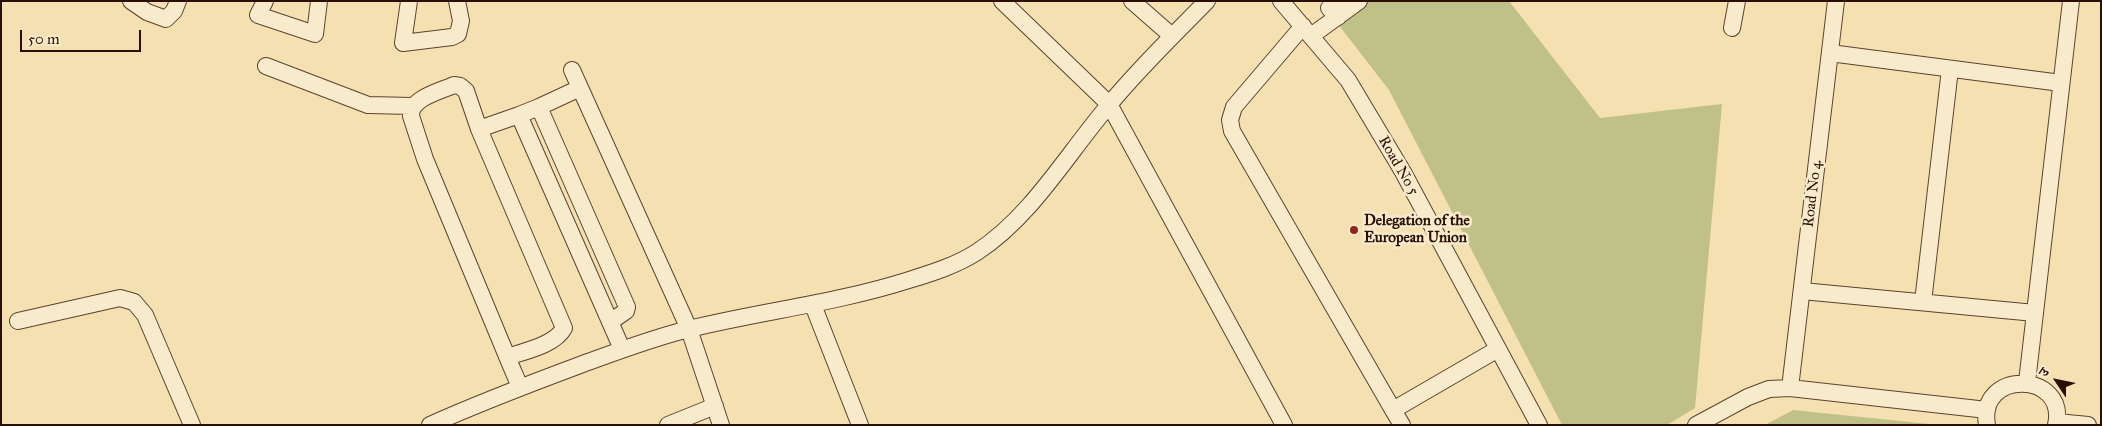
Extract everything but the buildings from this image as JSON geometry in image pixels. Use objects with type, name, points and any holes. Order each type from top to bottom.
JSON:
[{"type":"street","points":[[131,1],[147,12],[166,18],[174,11],[178,1]]},
{"type":"street","points":[[265,1],[258,15],[315,34],[320,1]]},
{"type":"street","points":[[409,1],[403,43],[452,37],[458,34],[461,20],[457,1]]},
{"type":"street","points":[[1002,1],[1110,104],[1284,425]]},
{"type":"street","points":[[1132,1],[1172,36]]},
{"type":"street","points":[[430,425],[520,387],[622,349],[815,311],[929,274],[977,252],[1008,226],[1034,199],[1110,104],[1207,1]]},
{"type":"street","name":"Road No 5","points":[[1280,1],[1353,88],[1402,172],[1539,425]]},
{"type":"street","points":[[1359,1],[1338,9],[1307,31],[1234,107],[1230,120],[1232,131],[1402,425]]},
{"type":"street","points":[[1732,28],[1736,1]]},
{"type":"street","name":"Road No 4","points":[[1790,388],[1836,1]]},
{"type":"street","points":[[2027,382],[2070,1]]},
{"type":"street","points":[[1830,54],[2061,83]]},
{"type":"street","points":[[266,66],[368,105],[412,106],[454,85],[460,86],[466,91],[479,129],[564,328],[561,334],[546,343],[507,357]]},
{"type":"street","points":[[1923,302],[1950,69]]},
{"type":"street","points":[[572,70],[691,336],[721,425]]},
{"type":"street","points":[[479,129],[539,107],[580,88]]},
{"type":"street","points":[[412,106],[411,116],[425,159],[520,387]]},
{"type":"street","points":[[539,107],[628,306],[626,311],[610,322]]},
{"type":"street","points":[[519,115],[622,349]]},
{"type":"street","points":[[1802,291],[2035,313]]},
{"type":"street","points":[[18,321],[120,298],[134,302],[145,314],[192,425]]},
{"type":"street","points":[[815,311],[860,425]]},
{"type":"street","points":[[1393,410],[1498,349]]},
{"type":"street","points":[[1696,425],[1748,397],[1768,389],[1790,388],[1987,417],[1991,400],[2002,389],[2016,383],[2027,382],[2046,392],[2053,400],[2057,411],[2057,423],[2088,425]]},
{"type":"street","points":[[668,425],[715,406]]},
{"type":"green space","points":[[1357,1],[1509,1],[1600,118],[1722,104],[1695,408],[1667,425],[1562,425],[1389,90],[1334,19]]},
{"type":"green space","points":[[1793,410],[1939,425],[1765,425]]},
{"type":"place","name":"Delegation of the European Union","points":[[1354,230]]}]
